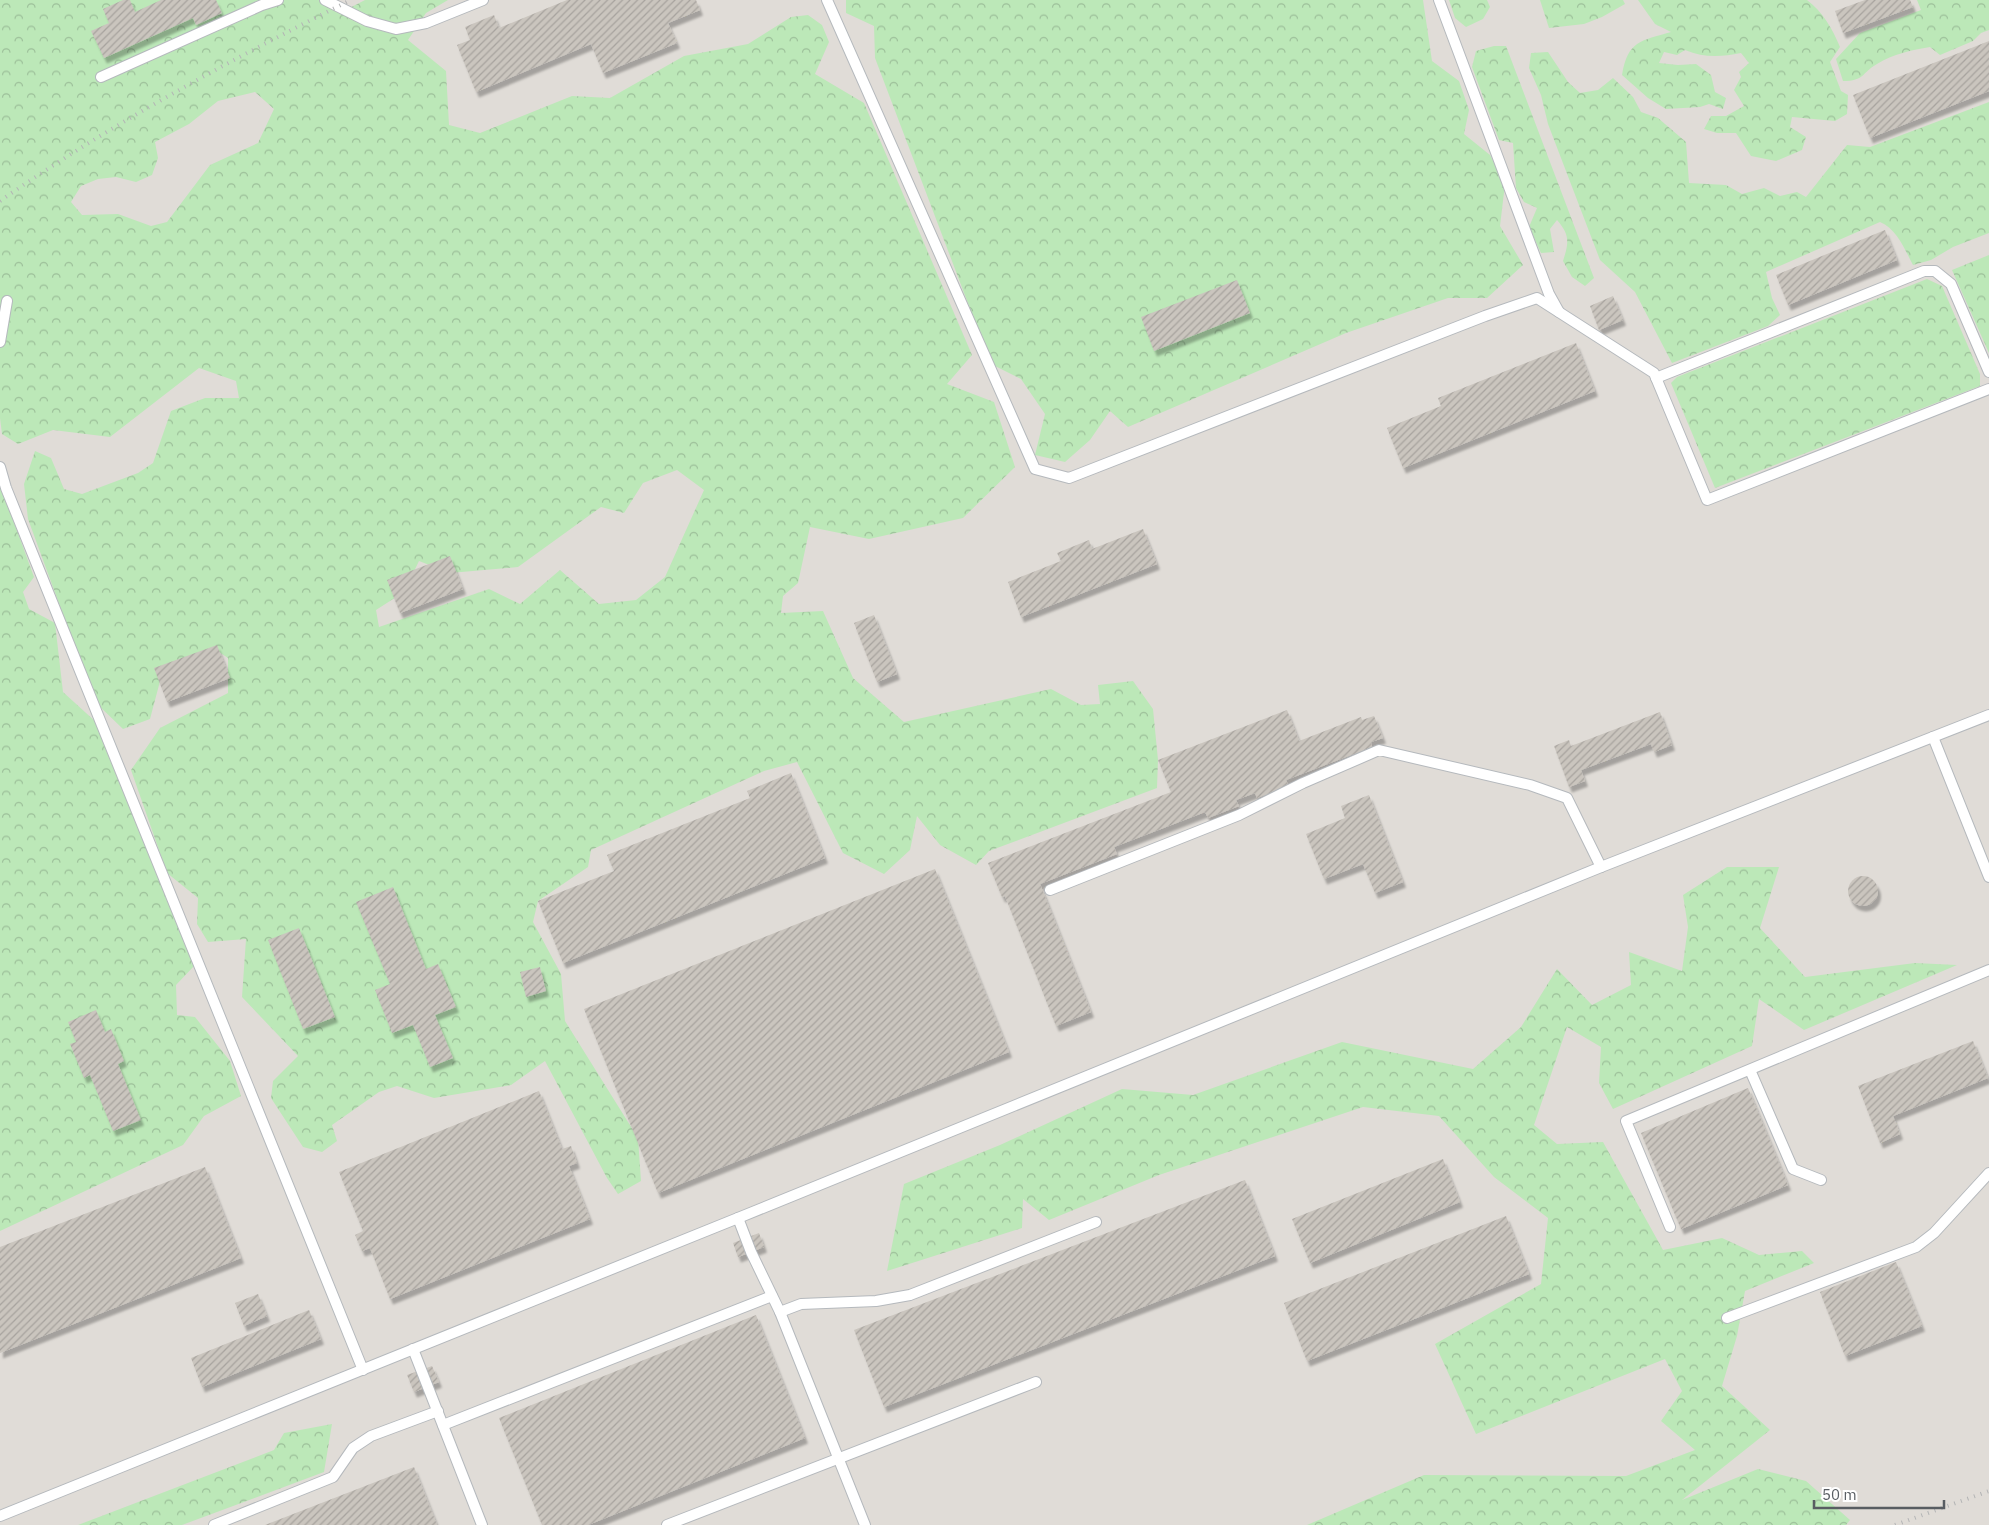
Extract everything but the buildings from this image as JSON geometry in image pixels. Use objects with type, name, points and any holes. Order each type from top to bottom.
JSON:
[{"type":"lane","points":[[101,77],[262,5],[278,0]]},
{"type":"lane","points":[[325,0],[367,21],[396,29],[426,23],[483,0]]},
{"type":"lane","points":[[827,0],[1035,469],[1069,478],[1485,316],[1537,298],[1654,373],[1707,500],[1989,389]]},
{"type":"lane","points":[[1439,0],[1549,294],[1560,313]]},
{"type":"lane","points":[[1656,378],[1924,271],[1935,271],[1951,284],[1989,372]]},
{"type":"lane","points":[[0,342],[7,301]]},
{"type":"lane","points":[[0,467],[14,506],[363,1370]]},
{"type":"lane","points":[[0,1516],[1601,867],[1989,714]]},
{"type":"lane","points":[[1933,737],[1987,866],[1989,877]]},
{"type":"lane","points":[[1050,890],[1239,815],[1379,750],[1530,785],[1567,798],[1601,867]]},
{"type":"lane","points":[[1670,1227],[1626,1121],[1989,970]]},
{"type":"lane","points":[[1750,1070],[1793,1169],[1821,1180]]},
{"type":"lane","points":[[1727,1318],[1916,1247],[1934,1233],[1989,1173]]},
{"type":"lane","points":[[738,1218],[780,1312],[865,1525]]},
{"type":"lane","points":[[780,1312],[802,1304],[876,1301],[910,1295],[1096,1222]]},
{"type":"lane","points":[[443,1425],[772,1296]]},
{"type":"lane","points":[[413,1349],[482,1525]]},
{"type":"lane","points":[[667,1525],[1036,1382]]},
{"type":"lane","points":[[214,1525],[332,1477],[353,1448],[371,1436],[438,1411]]},
{"type":"shaded area","points":[[0,0],[1989,0],[1989,1525],[0,1525]]},
{"type":"green space","points":[[0,0],[335,0],[340,13],[365,0],[448,0],[426,13],[408,40],[446,71],[449,125],[480,133],[572,96],[610,98],[684,56],[748,44],[791,17],[808,15],[822,25],[829,42],[815,74],[864,103],[972,355],[947,384],[994,402],[1015,467],[963,518],[869,539],[810,527],[798,583],[783,596],[781,613],[823,611],[853,678],[904,722],[1051,689],[1081,705],[1100,704],[1098,685],[1133,681],[1153,709],[1158,760],[1157,788],[989,851],[976,865],[940,845],[917,816],[910,850],[884,874],[843,853],[797,762],[764,771],[591,850],[588,867],[538,901],[533,922],[561,974],[565,1021],[638,1138],[641,1181],[618,1194],[607,1178],[545,1061],[511,1085],[434,1098],[397,1086],[379,1092],[332,1125],[337,1141],[322,1152],[303,1147],[271,1098],[273,1081],[298,1056],[242,997],[246,939],[208,942],[197,924],[198,898],[167,873],[131,770],[160,728],[228,693],[228,658],[213,648],[163,670],[150,719],[123,729],[95,702],[28,519],[24,484],[35,451],[51,458],[64,489],[82,494],[138,473],[153,463],[171,411],[205,398],[239,398],[236,381],[199,368],[110,437],[53,430],[18,444],[2,434],[0,418]],"holes":[[[255,92],[274,109],[258,143],[210,165],[167,222],[151,226],[118,214],[82,215],[71,202],[81,186],[98,179],[116,177],[136,182],[152,175],[158,158],[155,142],[189,124],[218,101]],[[677,470],[704,490],[665,577],[636,600],[599,604],[560,570],[520,604],[489,589],[379,627],[376,610],[404,592],[419,561],[450,573],[518,567],[601,507],[624,513],[643,483]]]},
{"type":"green space","points":[[846,0],[1423,0],[1432,61],[1459,81],[1469,110],[1464,134],[1490,155],[1505,184],[1500,226],[1523,265],[1487,298],[1448,298],[1346,333],[1128,427],[1110,411],[1090,440],[1065,462],[1035,455],[1045,414],[1021,379],[991,364],[875,58],[874,26],[846,13]]},
{"type":"green space","points":[[1449,0],[1487,0],[1490,7],[1483,19],[1466,27],[1455,18]]},
{"type":"green space","points":[[1540,0],[1623,0],[1625,4],[1602,17],[1584,24],[1549,28]]},
{"type":"green space","points":[[1638,0],[1807,0],[1826,21],[1840,47],[1830,62],[1841,91],[1848,95],[1847,114],[1835,121],[1792,117],[1790,127],[1806,137],[1802,150],[1776,161],[1751,156],[1736,133],[1717,133],[1704,129],[1711,116],[1726,116],[1744,106],[1734,90],[1741,77],[1739,72],[1749,63],[1741,53],[1713,56],[1685,50],[1677,55],[1664,52],[1659,63],[1696,64],[1711,75],[1715,92],[1726,98],[1723,109],[1709,104],[1700,107],[1666,109],[1648,98],[1622,75],[1632,48],[1644,40],[1671,32],[1655,24]]},
{"type":"green space","points":[[1917,0],[1989,0],[1989,30],[1981,33],[1973,41],[1940,55],[1930,47],[1903,53],[1877,64],[1855,80],[1843,81],[1836,59],[1860,33],[1921,10]]},
{"type":"green space","points":[[1494,46],[1506,46],[1594,278],[1585,286],[1572,277],[1563,261],[1567,239],[1564,230],[1557,220],[1550,229],[1554,252],[1541,253],[1529,227],[1537,208],[1524,202],[1516,188],[1513,143],[1499,140],[1472,67],[1476,51]]},
{"type":"green space","points":[[1548,52],[1568,82],[1580,93],[1598,90],[1613,78],[1633,97],[1641,112],[1658,118],[1686,142],[1689,183],[1726,185],[1742,194],[1764,188],[1780,196],[1797,192],[1806,197],[1847,145],[1870,147],[1989,102],[1989,233],[1953,247],[1931,260],[1913,265],[1896,235],[1880,222],[1766,272],[1772,298],[1780,315],[1768,326],[1672,363],[1635,292],[1600,260],[1548,124],[1541,95],[1529,68],[1531,53]]},
{"type":"green space","points":[[1989,255],[1989,353],[1952,270]]},
{"type":"green space","points":[[1927,279],[1942,286],[1980,374],[1980,386],[1715,488],[1671,383],[1677,377]]},
{"type":"green space","points":[[0,484],[34,577],[23,592],[29,609],[55,623],[63,692],[108,733],[195,965],[176,985],[177,1015],[195,1017],[230,1061],[241,1096],[204,1116],[183,1145],[0,1231]]},
{"type":"green space","points":[[1727,867],[1779,867],[1760,928],[1805,977],[1915,963],[1957,965],[1804,1030],[1759,999],[1752,1046],[1613,1109],[1599,1083],[1601,1047],[1567,1027],[1534,1125],[1557,1144],[1603,1142],[1663,1250],[1722,1238],[1759,1255],[1802,1251],[1814,1263],[1745,1291],[1737,1336],[1722,1386],[1770,1430],[1682,1500],[1758,1469],[1806,1481],[1850,1520],[1846,1525],[1307,1525],[1424,1475],[1626,1476],[1695,1450],[1661,1421],[1682,1391],[1665,1359],[1476,1434],[1435,1344],[1541,1284],[1548,1218],[1494,1177],[1439,1116],[1363,1107],[1159,1175],[1049,1220],[1023,1199],[1022,1228],[887,1271],[904,1184],[1000,1145],[1122,1089],[1193,1095],[1342,1042],[1473,1069],[1521,1027],[1557,969],[1592,1005],[1631,985],[1629,952],[1682,971],[1688,927],[1683,895]]},
{"type":"green space","points":[[332,1424],[324,1472],[182,1525],[78,1525],[274,1450],[284,1433]]},
{"type":"railway","points":[[0,201],[128,119],[216,70],[351,0]]},
{"type":"railway","points":[[1895,1525],[1989,1491]]}]
